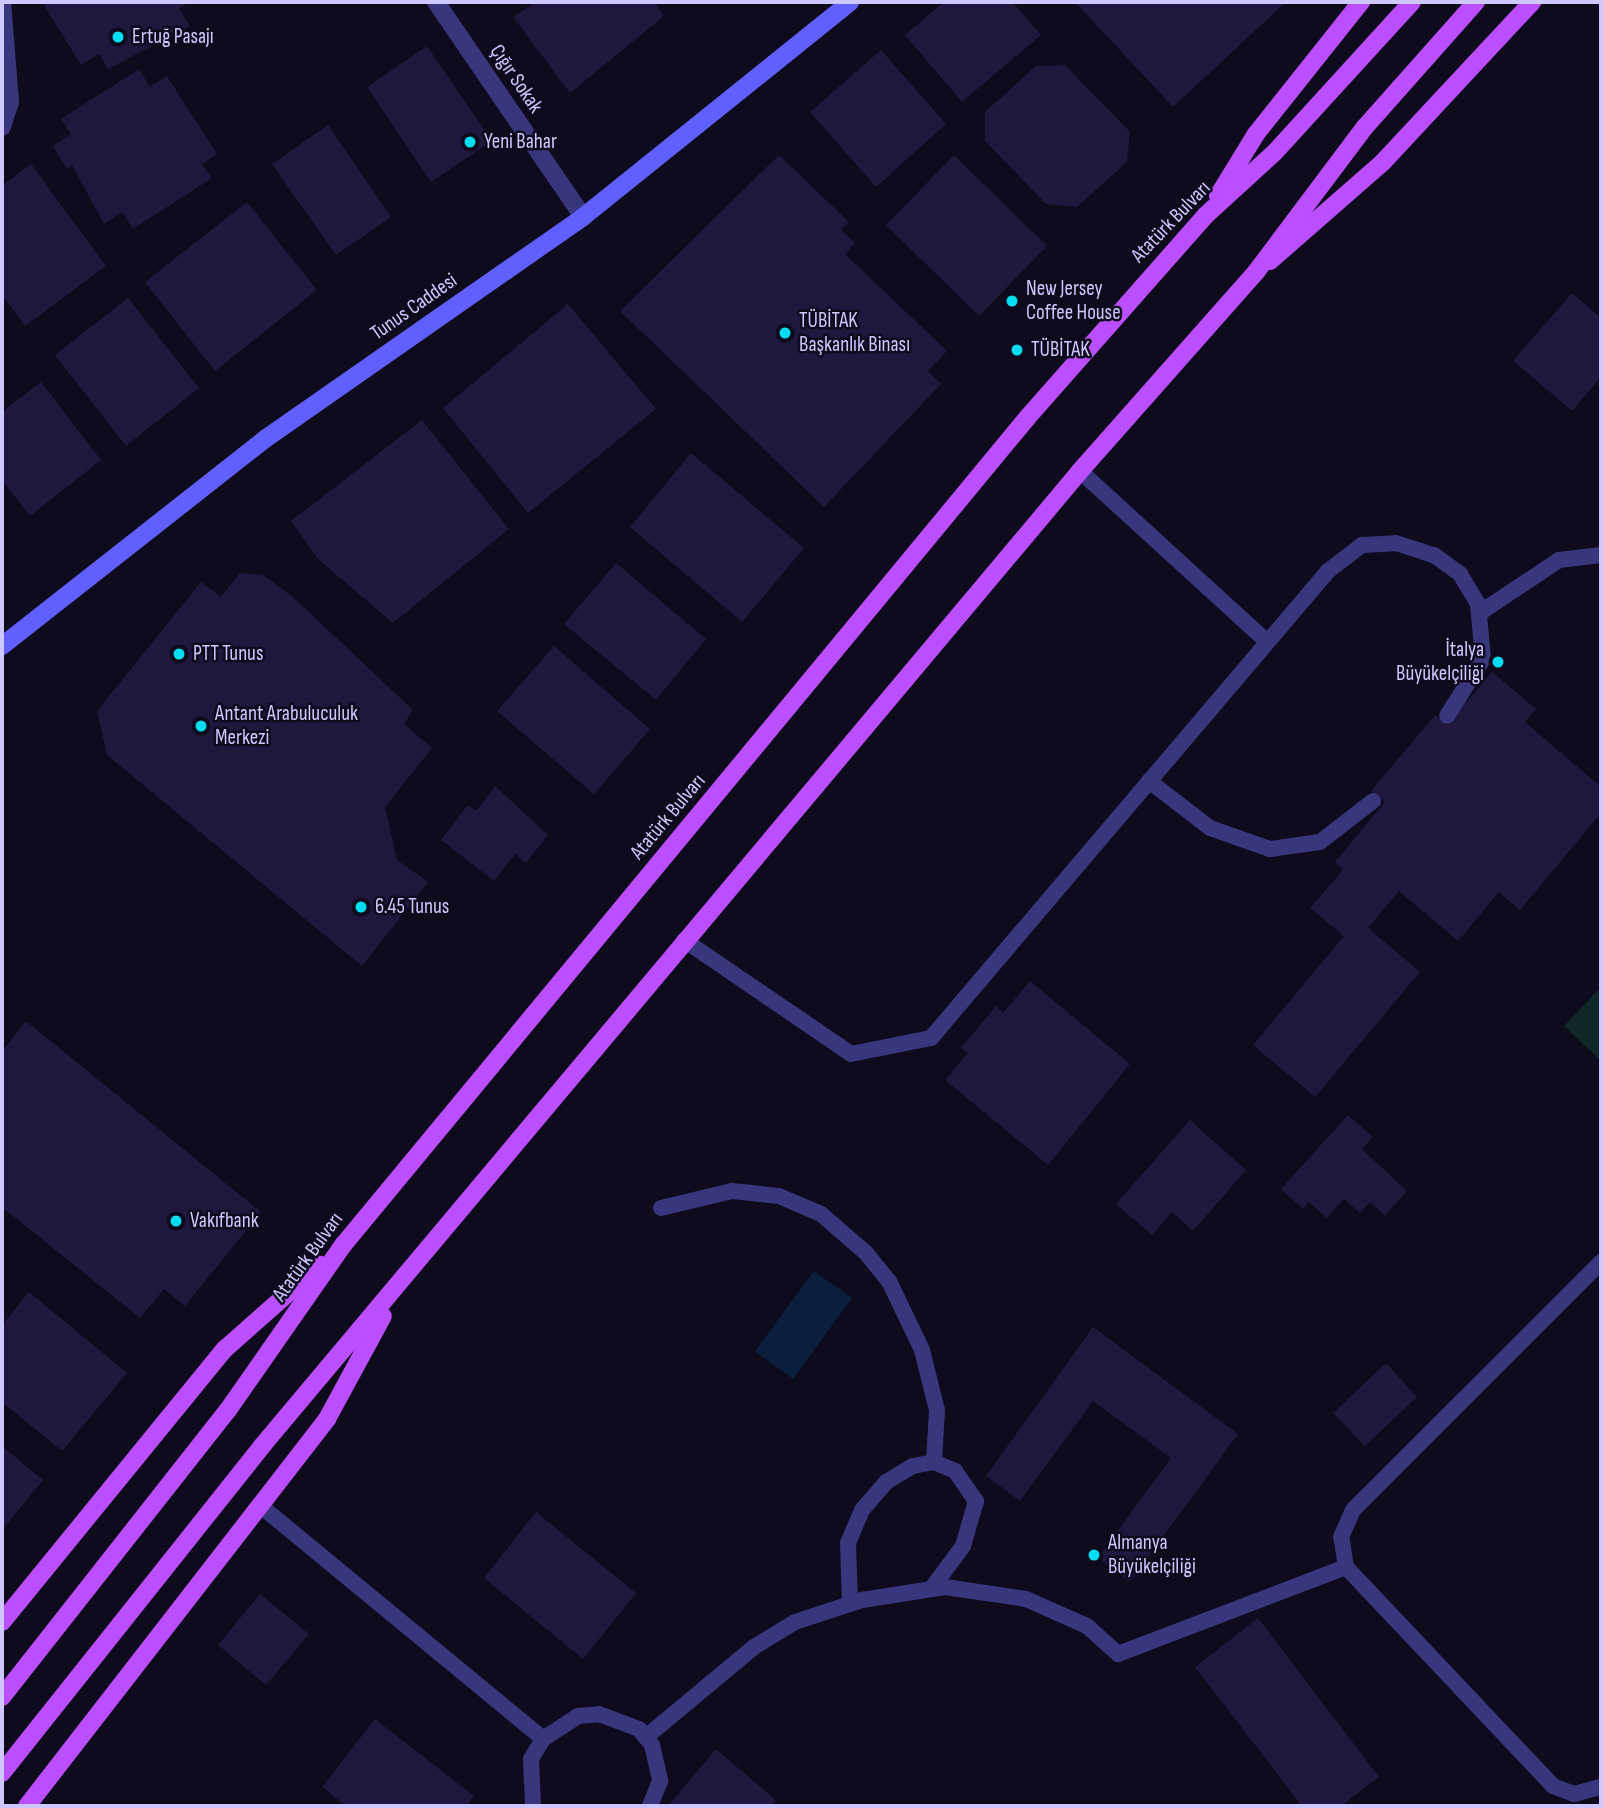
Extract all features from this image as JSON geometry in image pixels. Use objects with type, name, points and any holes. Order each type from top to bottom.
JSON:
[{"type":"main road","points":[[1206,215],[1256,134],[1361,2]]},
{"type":"main road","name":"Atatürk Bulvarı","points":[[2,1697],[228,1410],[344,1244],[1027,418],[1206,215],[1275,152],[1412,2]]},
{"type":"main road","points":[[2,1773],[262,1446],[400,1286],[684,940],[1080,471],[1256,272],[1365,127],[1476,2]]},
{"type":"main road","points":[[1256,272],[1328,216],[1532,2]]},
{"type":"main road","points":[[2,1622],[225,1349],[344,1244]]},
{"type":"main road","points":[[27,1806],[262,1507],[327,1419],[400,1286]]},
{"type":"street","points":[[2,2],[10,102],[2,127]]},
{"type":"street","name":"Çığır Sokak","points":[[436,2],[583,216]]},
{"type":"street","name":"Tunus Caddesi","points":[[2,646],[265,439],[583,216],[850,2]]},
{"type":"lane","points":[[1080,471],[1268,642]]},
{"type":"lane","points":[[684,940],[851,1054],[931,1038],[1339,560],[1374,542],[1419,548],[1448,563],[1480,612],[1483,659],[1447,716]]},
{"type":"lane","points":[[1480,612],[1559,560],[1601,555]]},
{"type":"lane","points":[[1149,781],[1210,828],[1270,849],[1320,842],[1373,801]]},
{"type":"lane","points":[[661,1208],[732,1191],[779,1196],[821,1214],[866,1253],[889,1281],[922,1350],[937,1410],[934,1462]]},
{"type":"lane","points":[[1601,1262],[1353,1510],[1341,1537],[1346,1567],[1553,1786],[1574,1794],[1601,1787]]},
{"type":"lane","points":[[850,1604],[848,1543],[862,1510],[886,1482],[913,1466],[934,1462],[956,1471],[976,1501],[963,1546],[932,1588]]},
{"type":"lane","points":[[262,1507],[543,1739]]},
{"type":"lane","points":[[646,1737],[754,1647],[795,1622],[850,1604],[932,1588],[995,1594],[1056,1610],[1118,1654],[1346,1567]]},
{"type":"lane","points":[[533,1806],[529,1771],[543,1739],[578,1716],[599,1714],[620,1718],[646,1737],[660,1781],[650,1806]]},
{"type":"green space","points":[[1601,987],[1601,1061],[1564,1026]]},
{"type":"water","points":[[814,1271],[852,1298],[793,1379],[755,1351]]},
{"type":"building","name":"Ertuğ Pasajı","points":[[42,2],[189,2],[179,8],[190,26],[108,69],[99,54],[81,65]]},
{"type":"building","points":[[536,2],[654,2],[664,16],[570,93],[513,17]]},
{"type":"building","points":[[944,2],[1012,2],[1041,35],[962,102],[905,35]]},
{"type":"building","points":[[1075,2],[1286,2],[1173,107]]},
{"type":"building","points":[[427,46],[492,141],[431,182],[367,87]]},
{"type":"building","points":[[881,50],[946,124],[876,187],[810,112]]},
{"type":"building","points":[[1065,65],[1130,132],[1127,162],[1077,207],[1046,204],[985,141],[985,112],[1036,66]]},
{"type":"building","points":[[139,69],[150,87],[167,76],[217,154],[202,164],[212,178],[133,229],[122,212],[104,224],[72,165],[67,169],[53,146],[71,134],[61,119]]},
{"type":"building","points":[[328,125],[391,217],[336,255],[272,164]]},
{"type":"building","name":"TÜBİTAK Başkanlık Binası","points":[[779,155],[849,222],[841,230],[855,243],[845,254],[947,351],[928,371],[941,384],[824,507],[620,311]]},
{"type":"building","points":[[954,155],[1047,246],[979,316],[886,225]]},
{"type":"building","points":[[31,164],[106,266],[25,326],[2,295],[2,186]]},
{"type":"building","points":[[247,202],[317,290],[215,371],[145,282]]},
{"type":"building","points":[[1572,293],[1601,318],[1601,377],[1572,411],[1513,361]]},
{"type":"building","points":[[128,298],[199,388],[126,446],[55,355]]},
{"type":"building","points":[[568,304],[656,409],[528,513],[443,408]]},
{"type":"building","points":[[41,382],[101,460],[30,516],[2,480],[2,412]]},
{"type":"building","points":[[422,420],[509,529],[393,623],[319,560],[291,521]]},
{"type":"building","points":[[691,453],[804,548],[742,622],[630,527]]},
{"type":"building","points":[[616,563],[706,639],[656,700],[564,624]]},
{"type":"building","points":[[240,573],[263,575],[294,598],[413,710],[404,724],[432,748],[385,807],[397,860],[428,882],[362,966],[107,755],[97,711],[201,582],[221,597]]},
{"type":"building","points":[[554,646],[650,729],[594,794],[497,711]]},
{"type":"building","points":[[1492,672],[1536,709],[1525,722],[1601,787],[1601,813],[1520,910],[1499,892],[1458,941],[1399,891],[1368,928],[1420,972],[1315,1097],[1253,1045],[1344,936],[1310,908],[1343,870],[1335,862],[1385,802],[1371,791],[1435,715],[1447,725]]},
{"type":"building","points":[[495,786],[548,835],[526,863],[515,854],[494,881],[441,840],[468,805],[476,811]]},
{"type":"building","points":[[1030,981],[1130,1064],[1048,1165],[945,1080],[968,1053],[961,1048],[996,1006],[1003,1013]]},
{"type":"building","points":[[26,1021],[261,1212],[185,1306],[164,1289],[140,1318],[2,1207],[2,1052]]},
{"type":"building","points":[[1348,1115],[1373,1137],[1362,1149],[1407,1191],[1385,1216],[1370,1202],[1360,1213],[1344,1199],[1327,1218],[1309,1202],[1303,1209],[1281,1189]]},
{"type":"building","points":[[1190,1120],[1246,1170],[1193,1231],[1172,1212],[1152,1235],[1116,1204]]},
{"type":"building","points":[[29,1292],[127,1373],[62,1451],[2,1402],[2,1325]]},
{"type":"building","points":[[1093,1327],[1238,1434],[1130,1582],[1098,1558],[1171,1458],[1093,1401],[1020,1501],[986,1476]]},
{"type":"building","points":[[1386,1363],[1417,1397],[1365,1446],[1333,1413]]},
{"type":"building","points":[[2,1446],[43,1480],[2,1530]]},
{"type":"building","points":[[536,1512],[636,1593],[583,1659],[484,1578]]},
{"type":"building","points":[[260,1594],[309,1634],[266,1685],[218,1645]]},
{"type":"building","points":[[1258,1618],[1379,1777],[1341,1806],[1302,1806],[1195,1667]]},
{"type":"building","points":[[375,1719],[474,1796],[466,1806],[346,1806],[322,1787]]},
{"type":"building","points":[[716,1749],[776,1800],[771,1806],[668,1806]]},
{"type":"place","name":"Ertuğ Pasajı","points":[[118,37]]},
{"type":"place","name":"Yeni Bahar","points":[[470,142]]},
{"type":"place","name":"New Jersey Coffee House","points":[[1012,301]]},
{"type":"place","name":"TÜBİTAK Başkanlık Binası","points":[[785,333]]},
{"type":"place","name":"TÜBİTAK","points":[[1017,350]]},
{"type":"place","name":"PTT Tunus","points":[[179,654]]},
{"type":"place","name":"İtalya Büyükelçiliği","points":[[1498,662]]},
{"type":"place","name":"Antant Arabuluculuk Merkezi","points":[[201,726]]},
{"type":"place","name":"6.45 Tunus","points":[[361,907]]},
{"type":"place","name":"Vakıfbank","points":[[176,1221]]},
{"type":"place","name":"Almanya Büyükelçiliği","points":[[1094,1555]]}]
